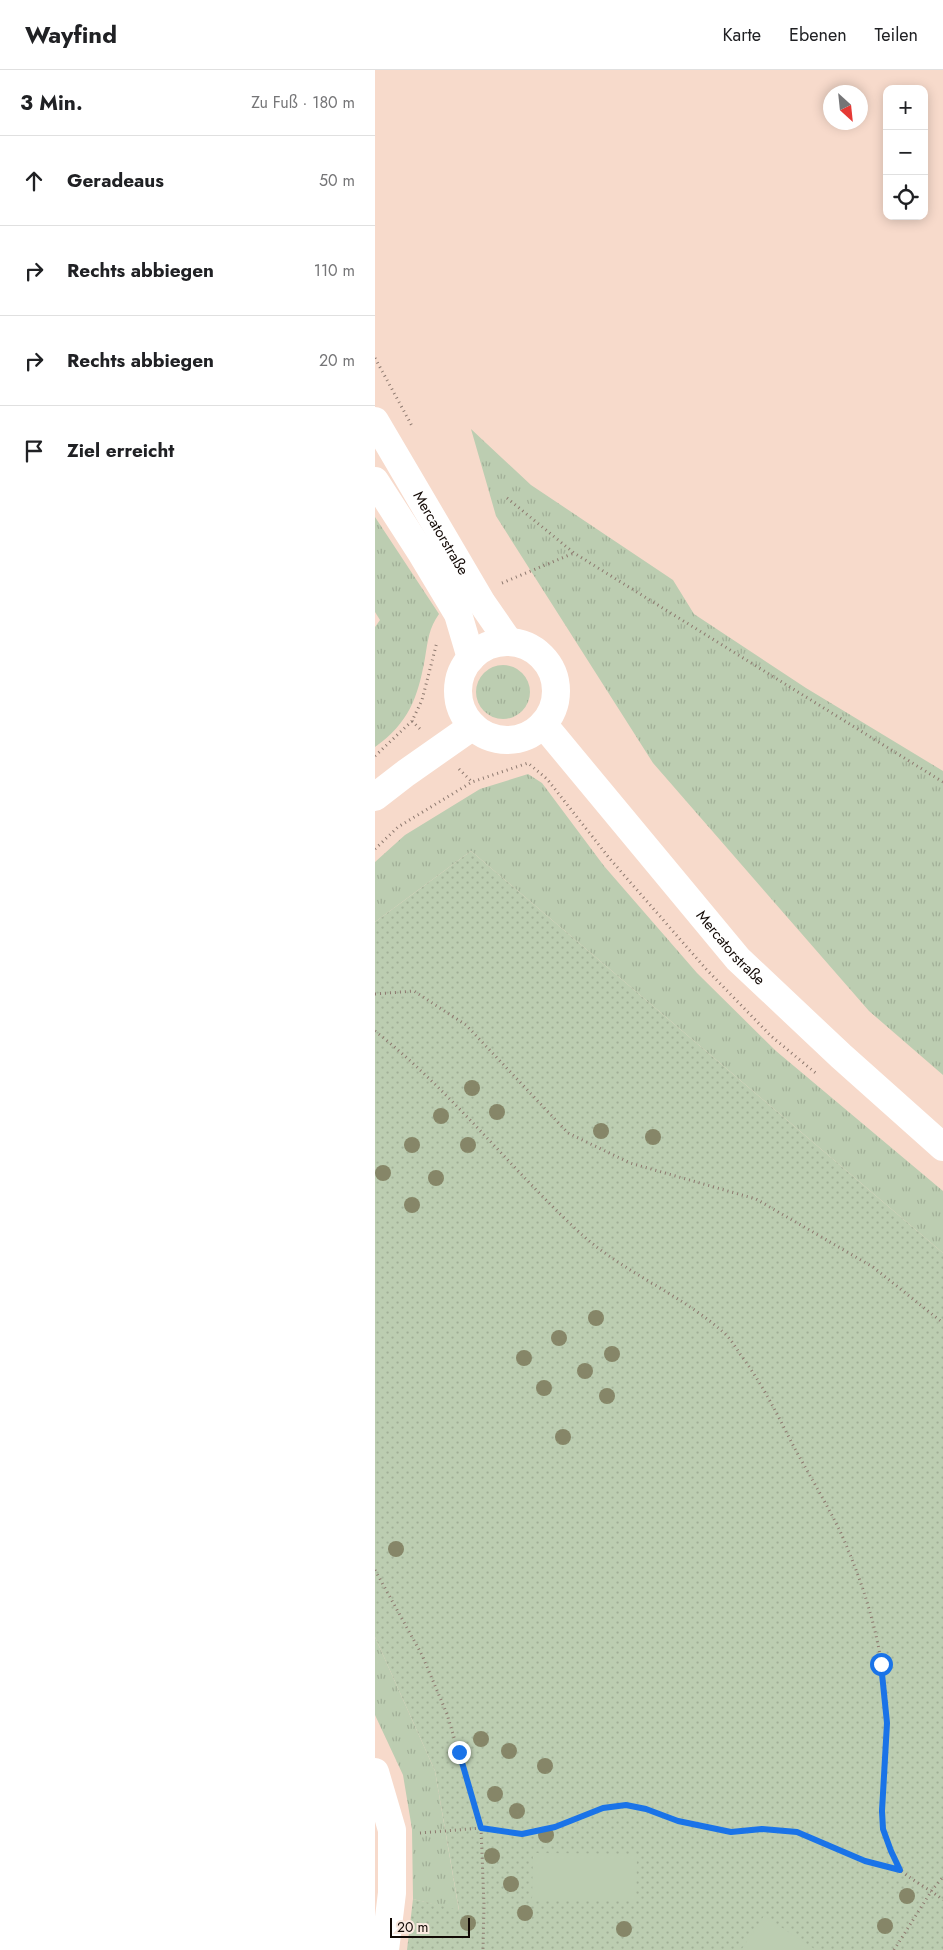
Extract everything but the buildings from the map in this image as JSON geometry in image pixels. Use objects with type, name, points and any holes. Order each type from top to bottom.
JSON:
[{"type":"main road","name":"Mercatorstraße","points":[[375,421],[483,604],[509,642]]},
{"type":"main road","name":"Mercatorstraße","points":[[375,481],[458,614],[471,658]]},
{"type":"main road","points":[[509,642],[525,645],[539,653],[549,665],[555,680],[556,696],[552,711],[543,724],[531,734],[516,739],[500,740],[485,735],[473,726],[464,714],[459,700],[459,685],[463,670],[471,658],[482,649],[495,644],[509,642]]},
{"type":"main road","name":"Mercatorstraße","points":[[543,724],[738,959],[841,1056],[943,1147]]},
{"type":"main road","points":[[375,798],[406,772],[473,726]]},
{"type":"main road","points":[[375,1772],[392,1835],[392,1893],[385,1950]]},
{"type":"path","points":[[507,498],[574,553],[943,782]]},
{"type":"path","points":[[497,585],[574,553]]},
{"type":"path","points":[[375,756],[412,720]]},
{"type":"path","points":[[375,849],[398,827],[472,782],[528,763]]},
{"type":"path","points":[[375,994],[414,991],[466,1025],[568,1133],[630,1163],[756,1199],[873,1267],[943,1323]]},
{"type":"path","points":[[375,1031],[433,1082],[578,1231],[607,1256],[691,1307],[726,1334],[758,1378],[838,1529],[868,1602],[884,1682],[887,1723],[882,1811],[883,1829],[900,1870]]},
{"type":"path","points":[[375,1570],[422,1655],[447,1714],[481,1828],[484,1905],[483,1950]]},
{"type":"path","points":[[392,1835],[481,1828],[522,1834],[555,1827],[603,1808],[626,1805],[646,1809],[678,1821],[731,1832],[762,1829],[797,1832],[865,1861],[900,1870],[932,1890],[943,1900]]},
{"type":"path","points":[[894,1950],[932,1890],[943,1877]]},
{"type":"green space","points":[[471,429],[531,485],[673,580],[694,614],[806,688],[943,771],[943,1075],[869,1011],[653,763],[496,516]]},
{"type":"green space","points":[[375,517],[439,614],[429,634],[419,685],[410,708],[396,728],[375,747],[375,627],[380,620],[375,612]]},
{"type":"green space","points":[[498,665],[508,665],[518,669],[526,677],[530,692],[526,707],[518,715],[508,719],[498,719],[488,715],[480,707],[476,697],[476,687],[480,677],[488,669]]},
{"type":"green space","points":[[528,774],[542,783],[604,866],[697,973],[776,1051],[943,1191],[943,1253],[471,851],[375,922],[375,862],[405,835],[480,789]]},
{"type":"green space","points":[[471,851],[943,1253],[943,1950],[407,1950],[413,1899],[459,1910],[435,1771],[375,1637],[375,922]]},
{"type":"green space","points":[[375,1637],[435,1771],[459,1911],[413,1899],[412,1829],[403,1775],[375,1715]]},
{"type":"green space","points":[[533,1853],[637,1854],[636,1899],[532,1899]]},
{"type":"green space","points":[[764,1916],[816,1950],[741,1950]]},
{"type":"route","points":[[459,1752],[481,1828],[522,1834],[555,1827],[603,1808],[626,1805],[646,1809],[678,1821],[731,1832],[762,1829],[797,1832],[865,1861],[900,1870],[883,1829],[882,1811],[887,1723],[881,1664]]}]
